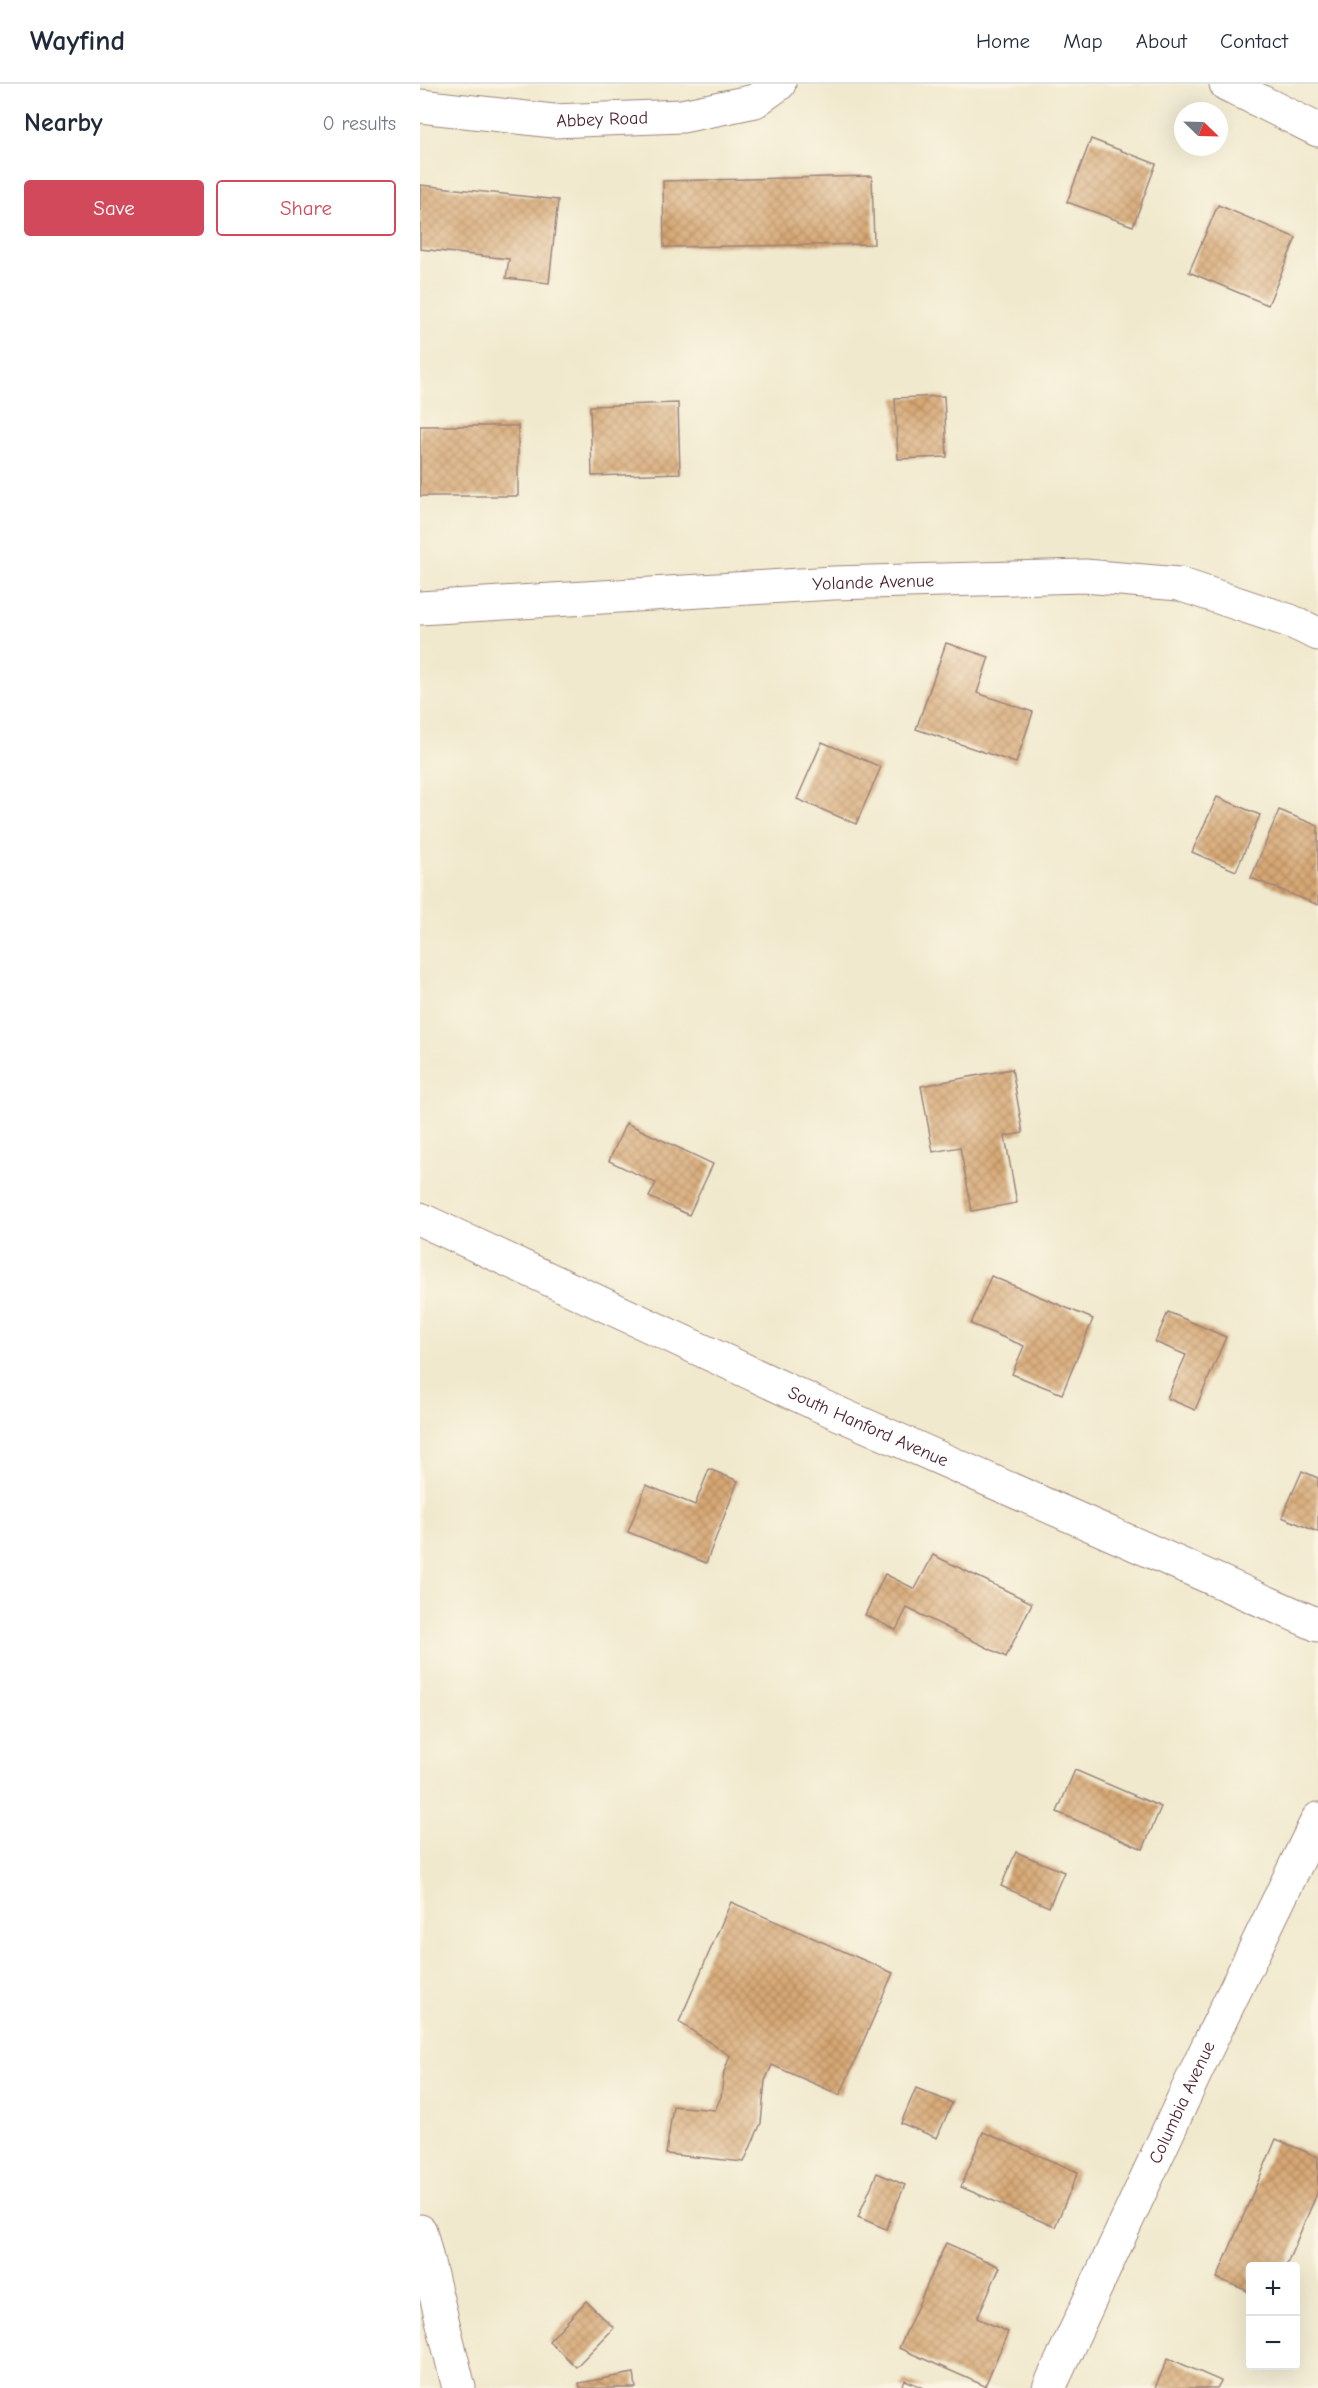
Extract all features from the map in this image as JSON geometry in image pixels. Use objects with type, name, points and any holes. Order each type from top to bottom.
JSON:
[{"type":"street","name":"Abbey Road","points":[[420,106],[553,121],[682,116],[755,101],[779,84]]},
{"type":"street","points":[[1226,84],[1318,130]]},
{"type":"street","name":"Yolande Avenue","points":[[420,608],[833,583],[1085,576],[1179,584],[1290,621],[1318,634]]},
{"type":"street","name":"South Hanford Avenue","points":[[420,1219],[816,1404],[1318,1626]]},
{"type":"street","name":"Columbia Avenue","points":[[1049,2388],[1206,2050],[1318,1819]]},
{"type":"street","points":[[420,2231],[459,2388]]},
{"type":"building","points":[[1091,139],[1156,164],[1133,226],[1067,202]]},
{"type":"building","points":[[872,176],[874,244],[664,247],[663,181]]},
{"type":"building","points":[[420,185],[558,200],[549,283],[506,278],[509,259],[420,249]]},
{"type":"building","points":[[1218,205],[1296,238],[1268,305],[1189,272]]},
{"type":"building","points":[[944,396],[947,457],[898,459],[895,398]]},
{"type":"building","points":[[678,403],[680,473],[592,476],[590,406]]},
{"type":"building","points":[[420,426],[518,426],[518,496],[420,496]]},
{"type":"building","points":[[946,643],[989,657],[977,693],[1033,712],[1016,763],[916,729]]},
{"type":"building","points":[[822,742],[881,767],[856,824],[797,799]]},
{"type":"building","points":[[1217,797],[1260,815],[1236,871],[1192,852]]},
{"type":"building","points":[[1279,810],[1318,826],[1318,905],[1251,878]]},
{"type":"building","points":[[1012,1069],[1023,1133],[1005,1136],[1017,1203],[972,1211],[960,1147],[933,1152],[921,1086]]},
{"type":"building","points":[[626,1123],[713,1164],[689,1215],[649,1197],[656,1183],[609,1161]]},
{"type":"building","points":[[991,1276],[1093,1319],[1062,1394],[1012,1374],[1024,1346],[971,1324]]},
{"type":"building","points":[[1168,1312],[1226,1337],[1195,1410],[1167,1398],[1186,1355],[1155,1342]]},
{"type":"building","points":[[709,1469],[738,1481],[706,1563],[628,1532],[646,1485],[695,1505]]},
{"type":"building","points":[[1302,1471],[1318,1478],[1318,1532],[1282,1517]]},
{"type":"building","points":[[933,1555],[1032,1603],[1006,1657],[907,1608],[896,1630],[865,1615],[885,1574],[915,1589]]},
{"type":"building","points":[[1075,1770],[1161,1807],[1143,1849],[1057,1812]]},
{"type":"building","points":[[1016,1852],[1064,1872],[1049,1907],[1001,1886]]},
{"type":"building","points":[[731,1902],[893,1973],[840,2095],[772,2065],[765,2081],[761,2123],[744,2162],[666,2154],[673,2106],[715,2110],[721,2097],[724,2072],[730,2056],[679,2022]]},
{"type":"building","points":[[916,2088],[952,2103],[937,2138],[901,2123]]},
{"type":"building","points":[[983,2132],[1078,2172],[1055,2227],[961,2187]]},
{"type":"building","points":[[1276,2139],[1318,2157],[1318,2191],[1288,2262],[1246,2262],[1246,2290],[1217,2278]]},
{"type":"building","points":[[877,2173],[905,2185],[886,2229],[858,2217]]},
{"type":"building","points":[[946,2243],[1000,2267],[977,2318],[1008,2332],[985,2386],[899,2348]]},
{"type":"building","points":[[586,2301],[614,2328],[576,2367],[549,2341]]},
{"type":"building","points":[[1168,2358],[1221,2381],[1217,2388],[1155,2388]]},
{"type":"building","points":[[634,2373],[636,2388],[580,2388],[579,2383]]},
{"type":"building","points":[[905,2380],[924,2388],[901,2388]]}]
